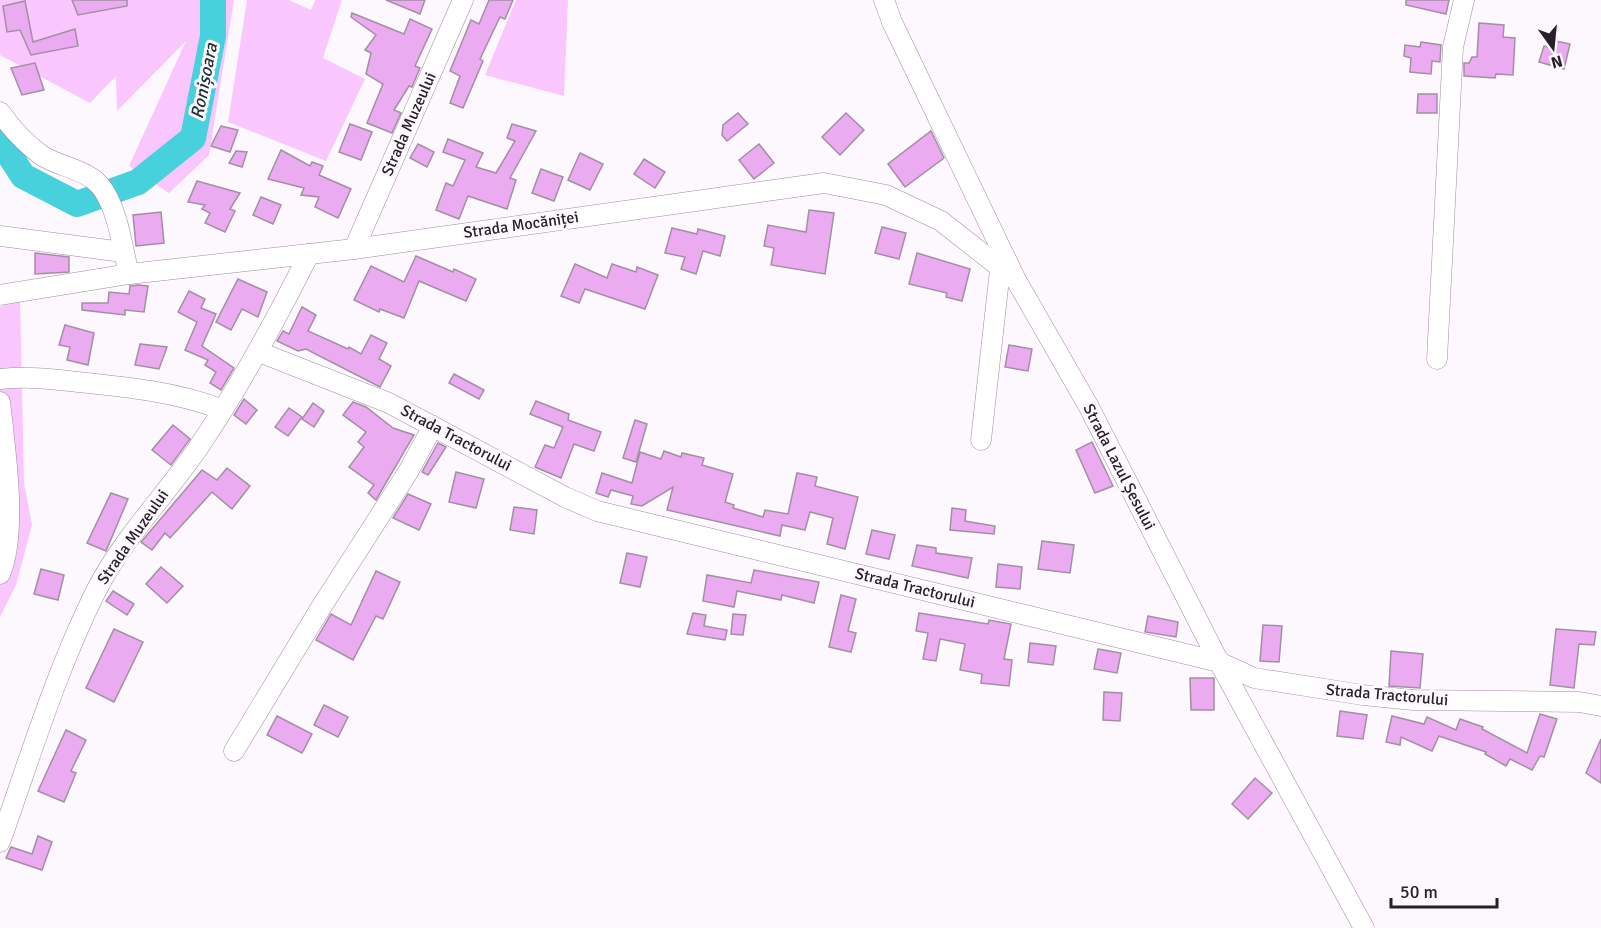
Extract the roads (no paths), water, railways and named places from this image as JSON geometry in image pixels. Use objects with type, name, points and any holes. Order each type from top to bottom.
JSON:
[{"type":"street","name":"Strada Muzeului","points":[[354,249],[463,0]]},
{"type":"street","name":"Strada Lazul Șesului","points":[[884,0],[1008,275],[1089,407],[1219,662],[1365,928]]},
{"type":"street","points":[[1437,359],[1453,47],[1464,0]]},
{"type":"street","points":[[0,112],[20,136],[42,156],[81,172],[103,189],[114,211],[129,274]]},
{"type":"street","name":"Strada Mocăniței","points":[[0,295],[129,274],[354,249],[824,183],[886,195],[941,221],[1008,275]]},
{"type":"street","points":[[0,236],[123,252]]},
{"type":"street","name":"Strada Muzeului","points":[[0,842],[66,657],[96,590],[142,520],[195,452],[223,410],[259,352],[309,254]]},
{"type":"street","points":[[981,440],[1008,275]]},
{"type":"street","name":"Strada Tractorului","points":[[259,352],[389,403],[565,497],[597,511],[1219,662],[1254,678],[1363,695],[1413,700],[1579,702],[1601,706]]},
{"type":"street","points":[[0,379],[27,377],[131,387],[198,400],[223,410]]},
{"type":"street","points":[[0,402],[8,528],[6,561],[0,574]]},
{"type":"street","points":[[234,751],[320,609],[408,472],[433,426]]},
{"type":"waterway","name":"Ronișoara","points":[[0,140],[23,176],[77,204],[138,182],[193,138],[213,36],[213,0]]}]
